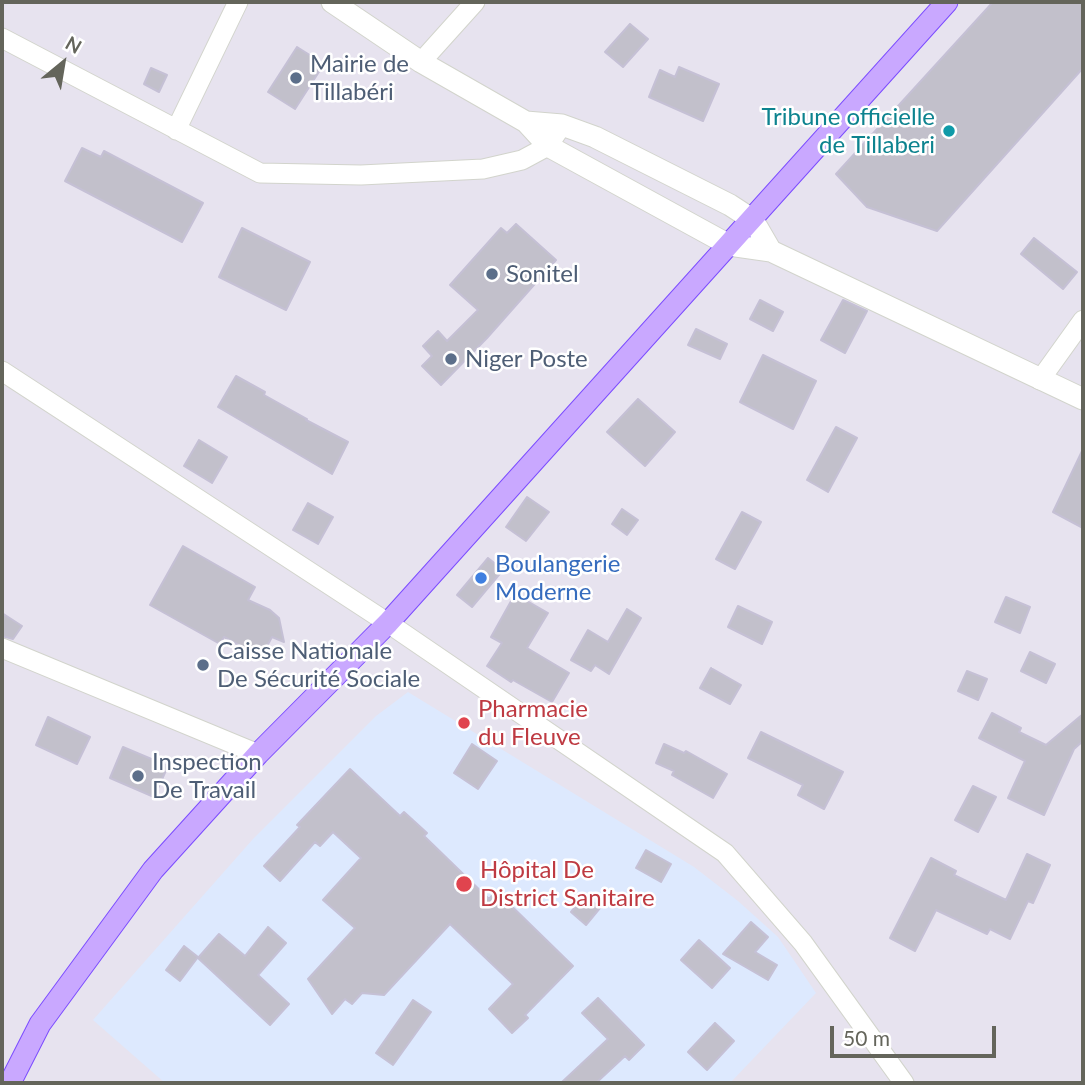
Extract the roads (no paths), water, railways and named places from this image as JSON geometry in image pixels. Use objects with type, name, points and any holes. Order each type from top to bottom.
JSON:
[{"type":"main road","points":[[9,1083],[40,1024],[153,870],[258,754],[388,623],[947,2]]},
{"type":"street","points":[[176,130],[238,2]]},
{"type":"street","points":[[332,2],[421,62],[526,122],[548,146],[729,245],[771,251],[1083,399]]},
{"type":"street","points":[[421,62],[475,2]]},
{"type":"street","points":[[2,38],[260,173],[362,176],[483,169],[522,160],[548,146],[562,125]]},
{"type":"street","points":[[526,122],[562,125],[595,137],[730,205],[753,220],[771,251]]},
{"type":"street","points":[[1040,380],[1083,320]]},
{"type":"street","points":[[2,371],[388,623],[725,853],[803,943],[904,1083]]},
{"type":"street","points":[[2,648],[258,754]]},
{"type":"place","name":"Mairie de Tillabéri","points":[[296,78]]},
{"type":"place","name":"Tribune officielle de Tillaberi","points":[[949,131]]},
{"type":"place","name":"Sonitel","points":[[492,274]]},
{"type":"place","name":"Niger Poste","points":[[451,359]]},
{"type":"place","name":"Boulangerie Moderne","points":[[481,578]]},
{"type":"place","name":"Caisse Nationale De Sécurité Sociale","points":[[203,665]]},
{"type":"place","name":"Pharmacie du Fleuve","points":[[464,723]]},
{"type":"place","name":"Inspection De Travail","points":[[138,776]]},
{"type":"place","name":"Hôpital De District Sanitaire","points":[[464,884]]}]
